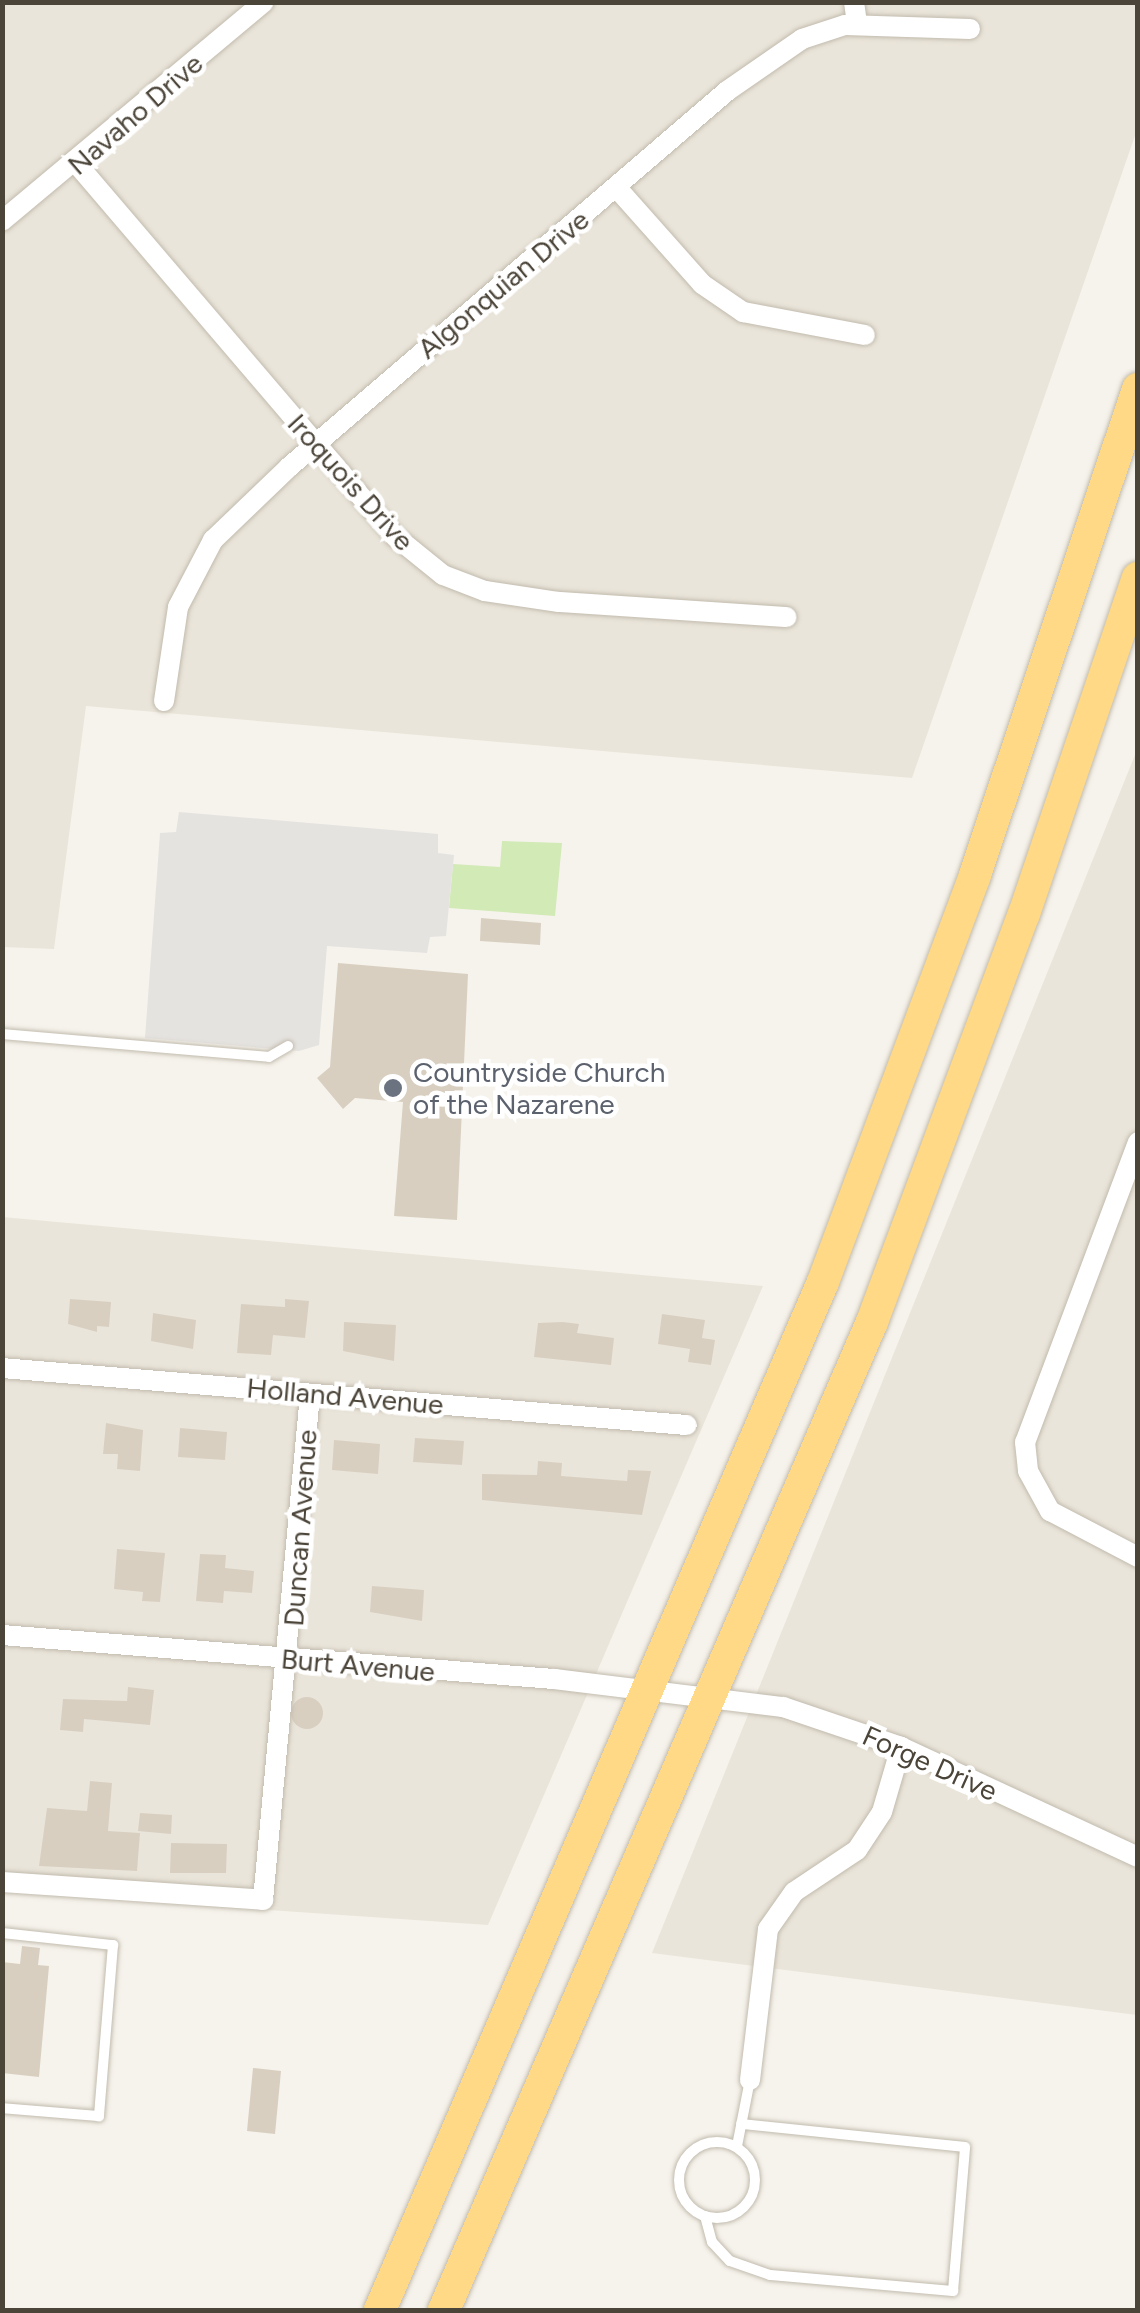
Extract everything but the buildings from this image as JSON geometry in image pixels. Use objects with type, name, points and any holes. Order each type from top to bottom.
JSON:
[{"type":"highway","points":[[380,2310],[653,1689],[794,1353],[914,1044],[1138,389]]},
{"type":"highway","points":[[444,2310],[714,1696],[936,1154],[1138,578]]},
{"type":"street","name":"Navaho Drive","points":[[2,221],[77,164],[264,2]]},
{"type":"street","name":"Algonquian Drive","points":[[164,702],[178,606],[204,552],[316,444],[616,187],[776,54],[856,13],[970,28]]},
{"type":"street","name":"Iroquois Drive","points":[[77,164],[396,537],[456,582],[559,602],[787,617]]},
{"type":"street","points":[[616,187],[702,284],[730,304],[788,326],[866,335]]},
{"type":"street","points":[[1138,1142],[1025,1442],[1033,1486],[1050,1511],[1138,1558]]},
{"type":"street","name":"Holland Avenue","points":[[2,1368],[687,1424]]},
{"type":"street","name":"Duncan Avenue","points":[[2,1882],[264,1900],[290,1659],[310,1394]]},
{"type":"street","name":"Burt Avenue","points":[[2,1635],[714,1696]]},
{"type":"street","name":"Forge Drive","points":[[714,1696],[783,1707],[901,1747],[1138,1858]]},
{"type":"street","points":[[750,2080],[768,1928],[794,1892],[858,1850],[882,1812],[901,1747]]},
{"type":"lane","points":[[2,1034],[269,1057],[288,1046]]},
{"type":"lane","points":[[2,1934],[114,1944],[99,2116],[2,2108]]},
{"type":"lane","points":[[737,2146],[750,2080]]},
{"type":"lane","points":[[705,2216],[740,2210],[755,2190],[753,2165],[737,2146],[700,2145],[682,2163],[685,2200],[705,2216],[712,2242],[730,2261],[770,2275],[953,2292],[966,2147],[741,2124]]},
{"type":"shaded area","points":[[3,3],[1137,3],[1137,130],[912,778],[86,706],[54,949],[3,947]]},
{"type":"shaded area","points":[[1137,750],[1137,2015],[652,1953]]},
{"type":"shaded area","points":[[179,812],[438,834],[438,853],[454,855],[446,936],[430,937],[427,953],[327,946],[319,1045],[299,1051],[145,1038],[160,833],[176,832]]},
{"type":"shaded area","points":[[2,1217],[763,1286],[488,1925],[3,1892]]},
{"type":"green space","points":[[502,841],[562,843],[555,916],[449,908],[453,864],[500,867]]},
{"type":"place","name":"Countryside Church of the Nazarene","points":[[393,1088]]}]
